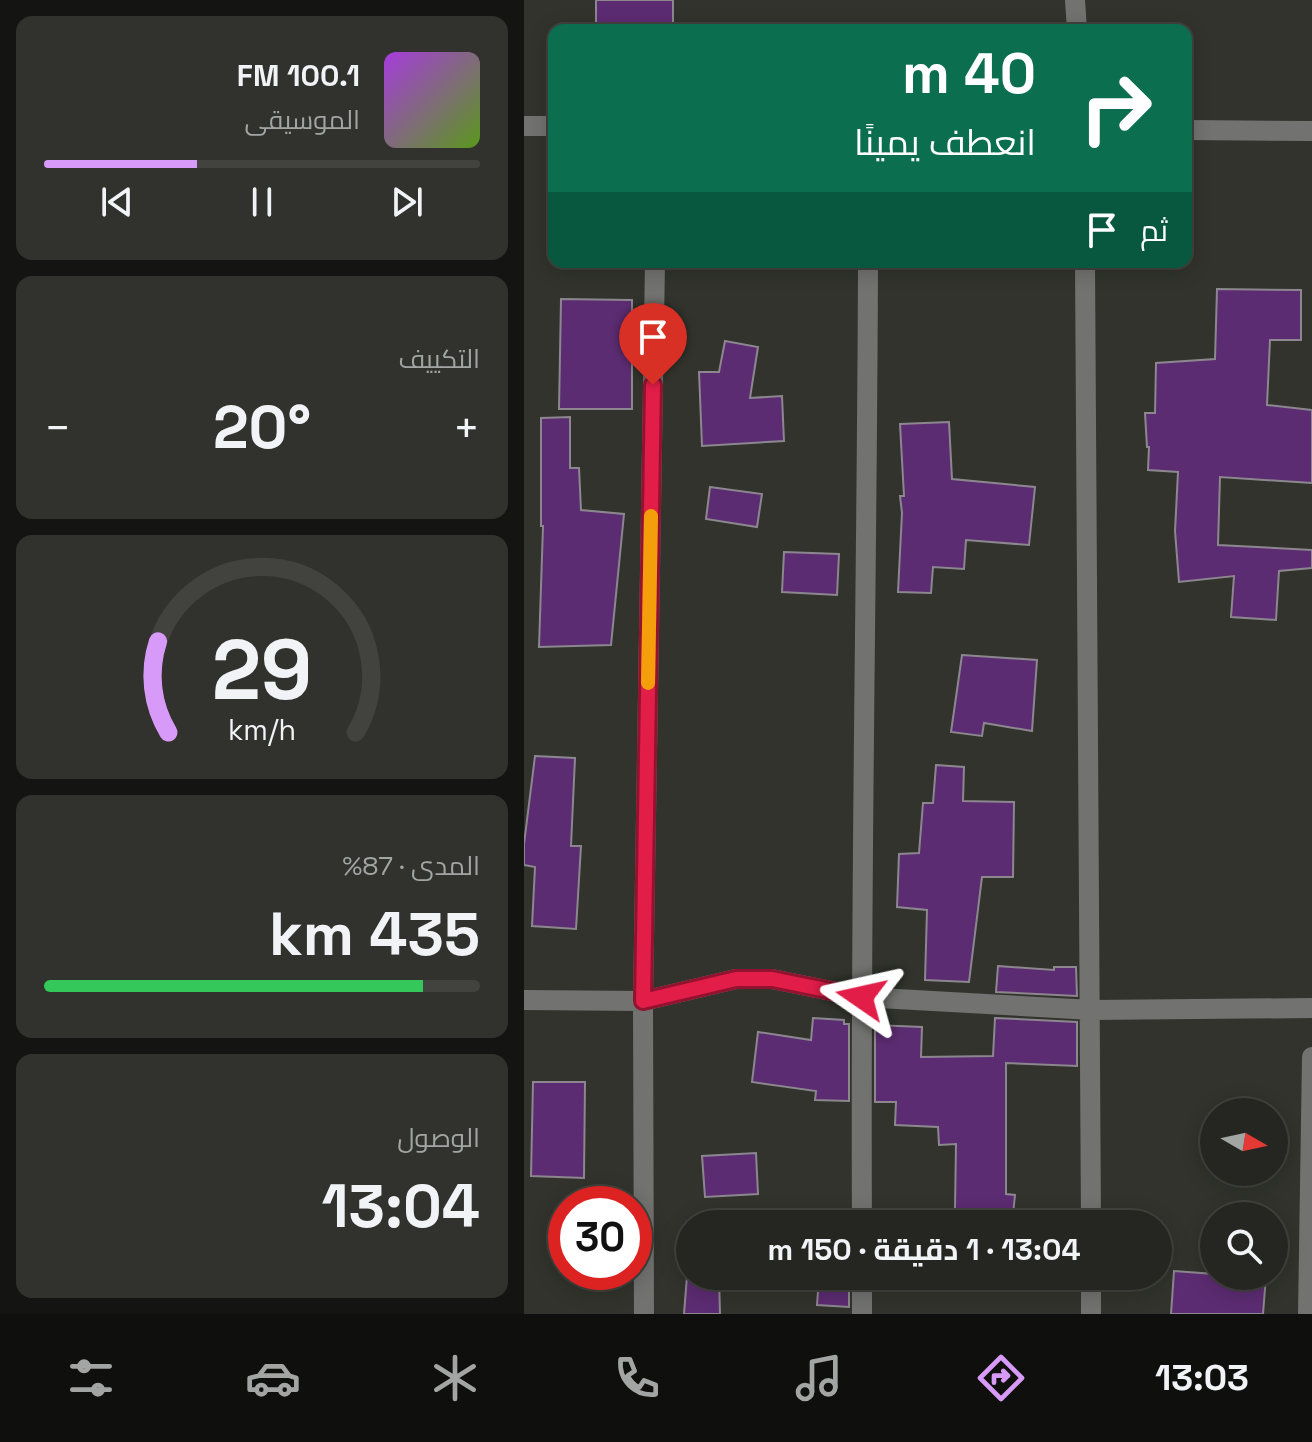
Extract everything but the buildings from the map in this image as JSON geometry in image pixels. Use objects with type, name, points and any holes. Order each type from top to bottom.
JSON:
[{"type":"street","points":[[1075,0],[1077,24]]},
{"type":"street","points":[[524,126],[548,126]]},
{"type":"street","points":[[1192,130],[1312,131]]},
{"type":"street","points":[[644,1314],[643,1001],[655,268]]},
{"type":"street","points":[[862,1210],[868,268]]},
{"type":"street","points":[[1085,268],[1091,1210]]},
{"type":"street","points":[[524,1000],[643,1001],[736,979],[772,979],[861,997],[1092,1010],[1312,1008]]},
{"type":"street","points":[[1308,1314],[1312,1057]]},
{"type":"street","points":[[862,1290],[862,1314]]},
{"type":"street","points":[[1091,1290],[1091,1314]]},
{"type":"slow traffic","points":[[648,683],[651,516]]},
{"type":"route","points":[[653,385],[643,1001],[736,979],[772,979],[861,997]]}]
